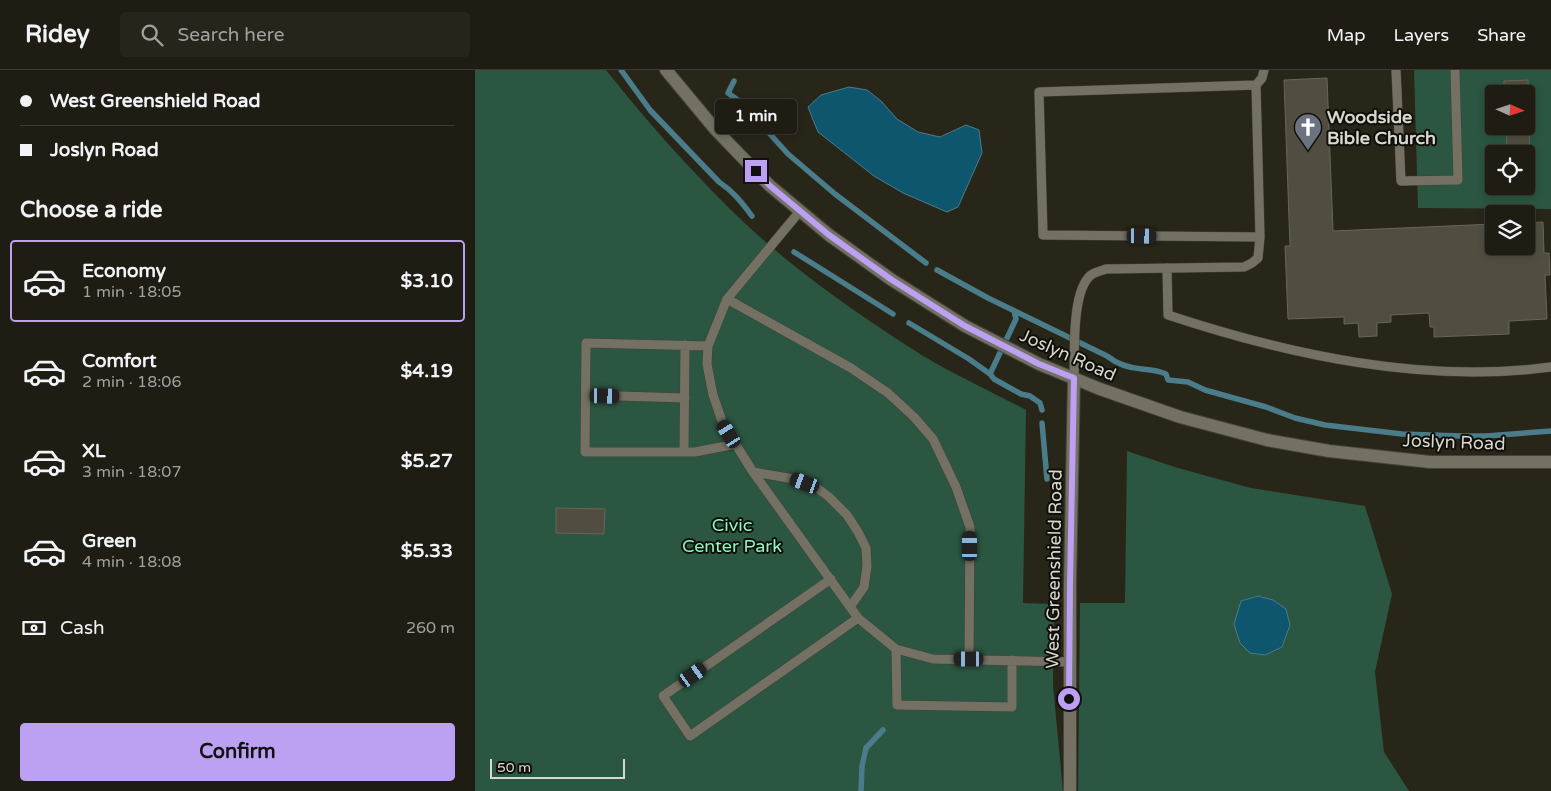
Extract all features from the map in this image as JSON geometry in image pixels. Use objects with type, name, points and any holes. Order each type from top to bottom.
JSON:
[{"type":"street","name":"Joslyn Road","points":[[666,70],[715,129],[769,185],[829,235],[892,280],[965,326],[1039,364],[1100,389],[1180,417],[1267,440],[1320,449],[1430,462],[1551,462]]},
{"type":"street","name":"West Greenshield Road","points":[[1070,791],[1069,662],[1074,378]]},
{"type":"lane","points":[[1074,378],[1077,307],[1081,289],[1091,275],[1105,269],[1244,267],[1252,264],[1258,258],[1260,237],[1257,86],[1264,70]]},
{"type":"lane","points":[[1396,70],[1401,181],[1458,180],[1455,70]]},
{"type":"lane","points":[[1257,86],[1039,92],[1043,235],[1260,237]]},
{"type":"lane","points":[[800,211],[727,299],[707,346],[707,364],[713,395],[723,424],[753,472],[858,618],[896,649],[933,659],[1069,662]]},
{"type":"lane","points":[[1167,268],[1168,315],[1223,334],[1340,360],[1388,367],[1480,372],[1551,367]]},
{"type":"lane","points":[[727,299],[851,368],[888,393],[914,417],[933,439],[956,487],[970,527],[969,659]]},
{"type":"lane","points":[[707,346],[586,343],[585,452],[695,452],[736,444]]},
{"type":"lane","points":[[684,452],[685,345]]},
{"type":"lane","points":[[586,395],[685,398]]},
{"type":"lane","points":[[753,472],[794,479],[816,487],[847,515],[866,548],[867,566],[864,587],[850,607]]},
{"type":"lane","points":[[831,579],[663,696],[690,736],[858,618]]},
{"type":"lane","points":[[896,649],[897,705],[1012,707],[1012,660]]},
{"type":"green space","name":"Civic Center Park","points":[[475,70],[606,70],[665,140],[711,190],[749,227],[797,268],[821,287],[925,357],[1026,410],[1023,603],[1054,604],[1053,685],[1063,791],[475,791]]},
{"type":"green space","points":[[1414,70],[1551,70],[1551,209],[1535,209],[1535,205],[1485,205],[1485,209],[1418,208]]},
{"type":"green space","points":[[1127,451],[1178,468],[1251,488],[1365,506],[1392,594],[1375,672],[1384,752],[1409,791],[1078,791],[1080,603],[1125,603]]},
{"type":"water","points":[[849,87],[867,90],[881,101],[897,119],[918,132],[940,137],[966,125],[979,130],[982,153],[958,207],[947,212],[903,193],[874,176],[818,132],[808,107],[821,95]]},
{"type":"water","points":[[1258,596],[1273,600],[1286,609],[1290,625],[1282,647],[1265,655],[1250,653],[1240,643],[1234,624],[1241,601]]},
{"type":"building","name":"Woodside Bible Church","points":[[1327,78],[1333,231],[1485,224],[1485,255],[1535,255],[1535,222],[1543,222],[1544,253],[1549,253],[1550,275],[1545,275],[1547,319],[1509,321],[1509,334],[1434,337],[1434,327],[1430,327],[1429,313],[1391,315],[1391,322],[1377,323],[1377,336],[1359,337],[1358,323],[1344,324],[1344,317],[1288,319],[1285,246],[1290,246],[1284,80]]},
{"type":"building","points":[[1528,80],[1528,85],[1504,85],[1504,81]]},
{"type":"building","points":[[1506,135],[1529,135],[1529,145],[1507,145]]},
{"type":"building","points":[[556,508],[605,509],[604,534],[556,533]]},
{"type":"waterway","points":[[621,70],[650,110],[719,182],[733,193],[752,216]]},
{"type":"waterway","points":[[734,81],[728,93],[742,103],[788,154],[835,194],[926,263]]},
{"type":"waterway","points":[[794,252],[893,314]]},
{"type":"waterway","points":[[937,270],[988,298],[1119,363],[1132,368],[1154,370],[1166,374],[1168,380],[1188,382],[1205,390],[1266,407],[1295,418],[1325,425],[1402,434],[1486,436],[1551,431]]},
{"type":"waterway","points":[[990,374],[1016,319],[1014,311]]},
{"type":"waterway","points":[[909,323],[969,359],[994,379],[1021,394],[1030,396],[1040,403],[1042,410]]},
{"type":"waterway","points":[[1042,423],[1047,479]]},
{"type":"waterway","points":[[861,791],[862,766],[866,748],[883,730]]},
{"type":"place","name":"Woodside Bible Church","points":[[1308,151]]},
{"type":"route","points":[[756,171],[769,185],[829,235],[892,280],[965,326],[1039,364],[1074,378],[1069,699]]}]
